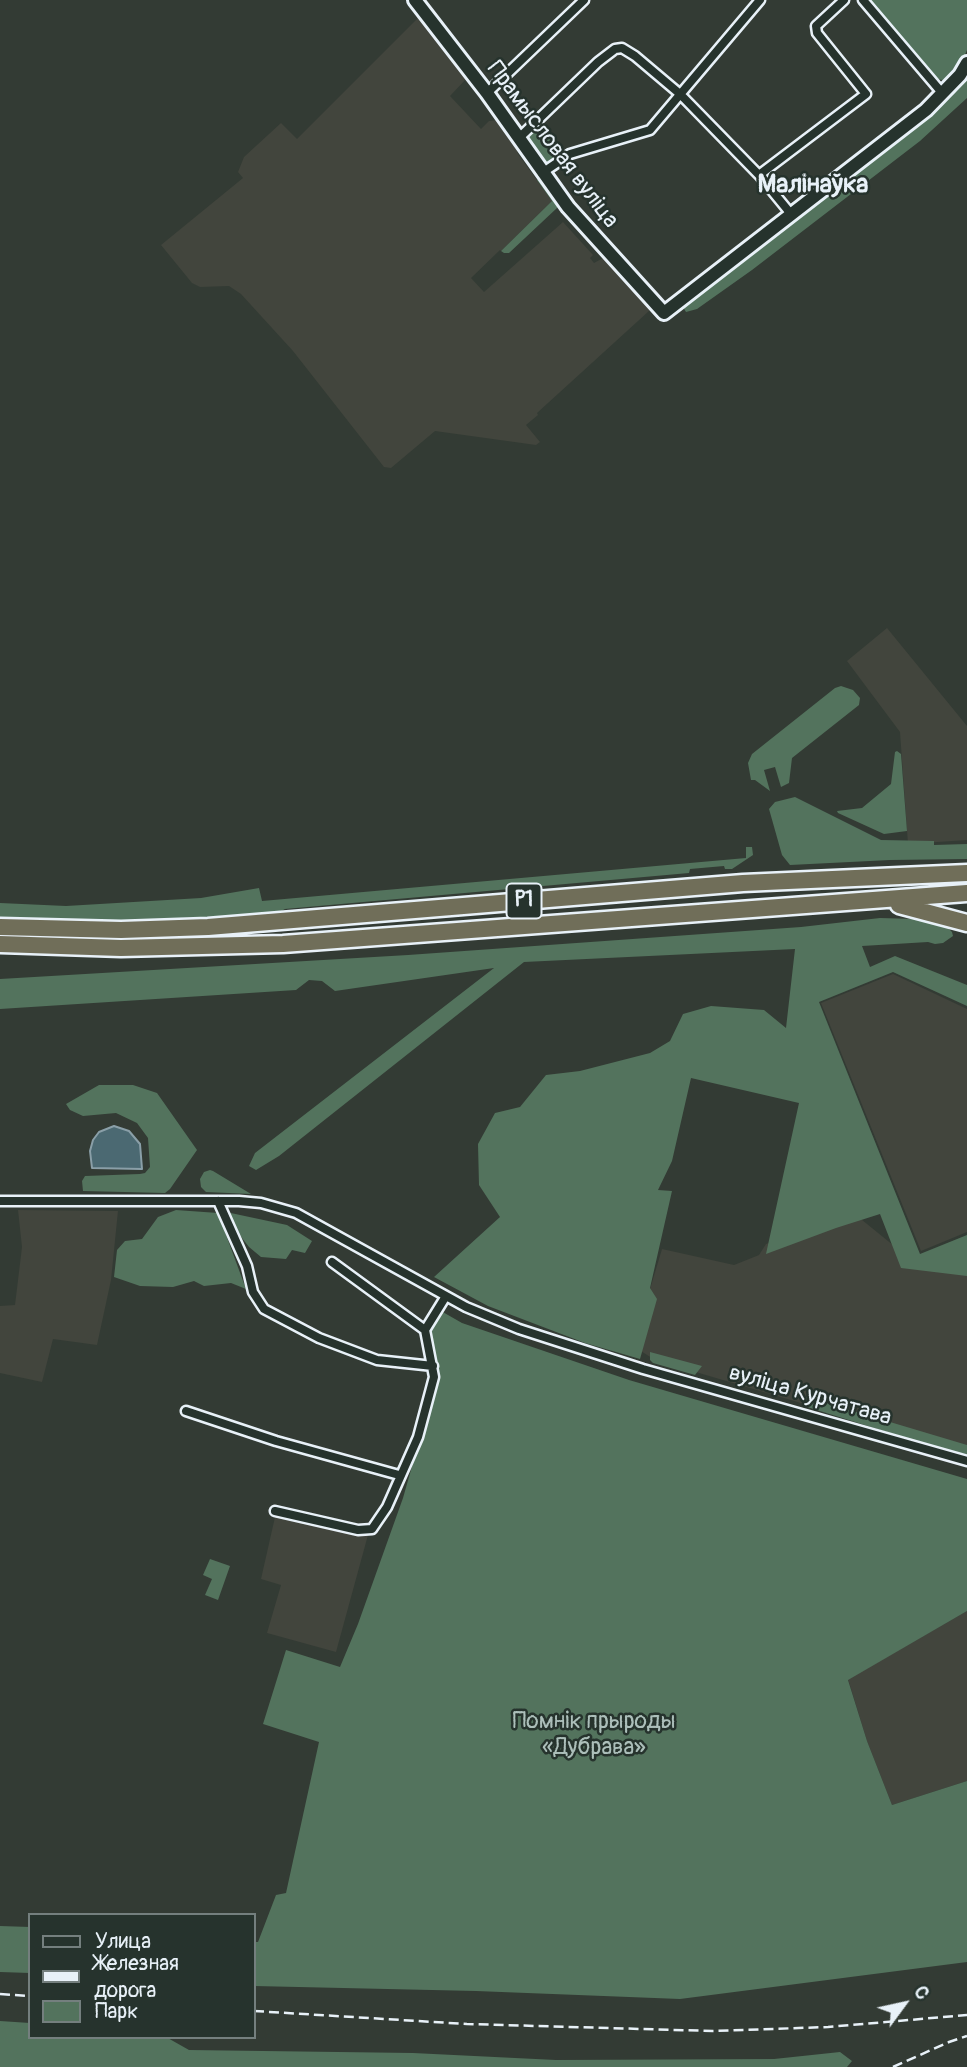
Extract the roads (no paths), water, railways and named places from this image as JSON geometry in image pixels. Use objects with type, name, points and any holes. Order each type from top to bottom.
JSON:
[{"type":"highway","name":"Р1","points":[[0,927],[121,930],[208,927],[743,883],[967,873]]},
{"type":"highway","name":"Р1","points":[[0,944],[121,948],[284,944],[967,893]]},
{"type":"highway","points":[[872,901],[913,907],[967,923]]},
{"type":"street","name":"Прамысловая вуліца","points":[[415,0],[487,93],[541,173],[664,313],[791,214]]},
{"type":"street","points":[[487,93],[584,0]]},
{"type":"street","points":[[541,173],[570,154],[650,130],[760,0]]},
{"type":"street","points":[[759,175],[866,94],[817,33],[816,26],[845,0]]},
{"type":"street","points":[[863,0],[943,94]]},
{"type":"street","points":[[519,138],[615,49],[622,48],[680,94],[759,175],[791,214],[926,110],[960,75],[967,63]]},
{"type":"street","name":"вуліца Курчатава","points":[[0,1201],[261,1203],[296,1213],[446,1296],[519,1329],[643,1369],[967,1461]]},
{"type":"street","points":[[218,1201],[247,1266],[253,1292],[264,1309],[319,1338],[377,1360],[433,1366]]},
{"type":"street","points":[[275,1511],[358,1530],[372,1529],[387,1507],[418,1437],[430,1396],[434,1377],[425,1330],[332,1262]]},
{"type":"street","points":[[425,1330],[446,1296]]},
{"type":"street","points":[[186,1412],[276,1441],[400,1475]]},
{"type":"water","points":[[114,1126],[129,1131],[140,1144],[142,1169],[92,1168],[90,1151],[93,1140],[99,1132]]},
{"type":"railway","points":[[0,1994],[28,1996]]},
{"type":"railway","points":[[256,2011],[467,2024],[713,2031],[828,2027],[967,2015]]},
{"type":"railway","points":[[893,2067],[967,2036]]},
{"type":"district","name":"Малінаўка","points":[[813,185]]},
{"type":"park label","name":"Помнік прыроды «Дубрава»","points":[[594,1735]]}]
